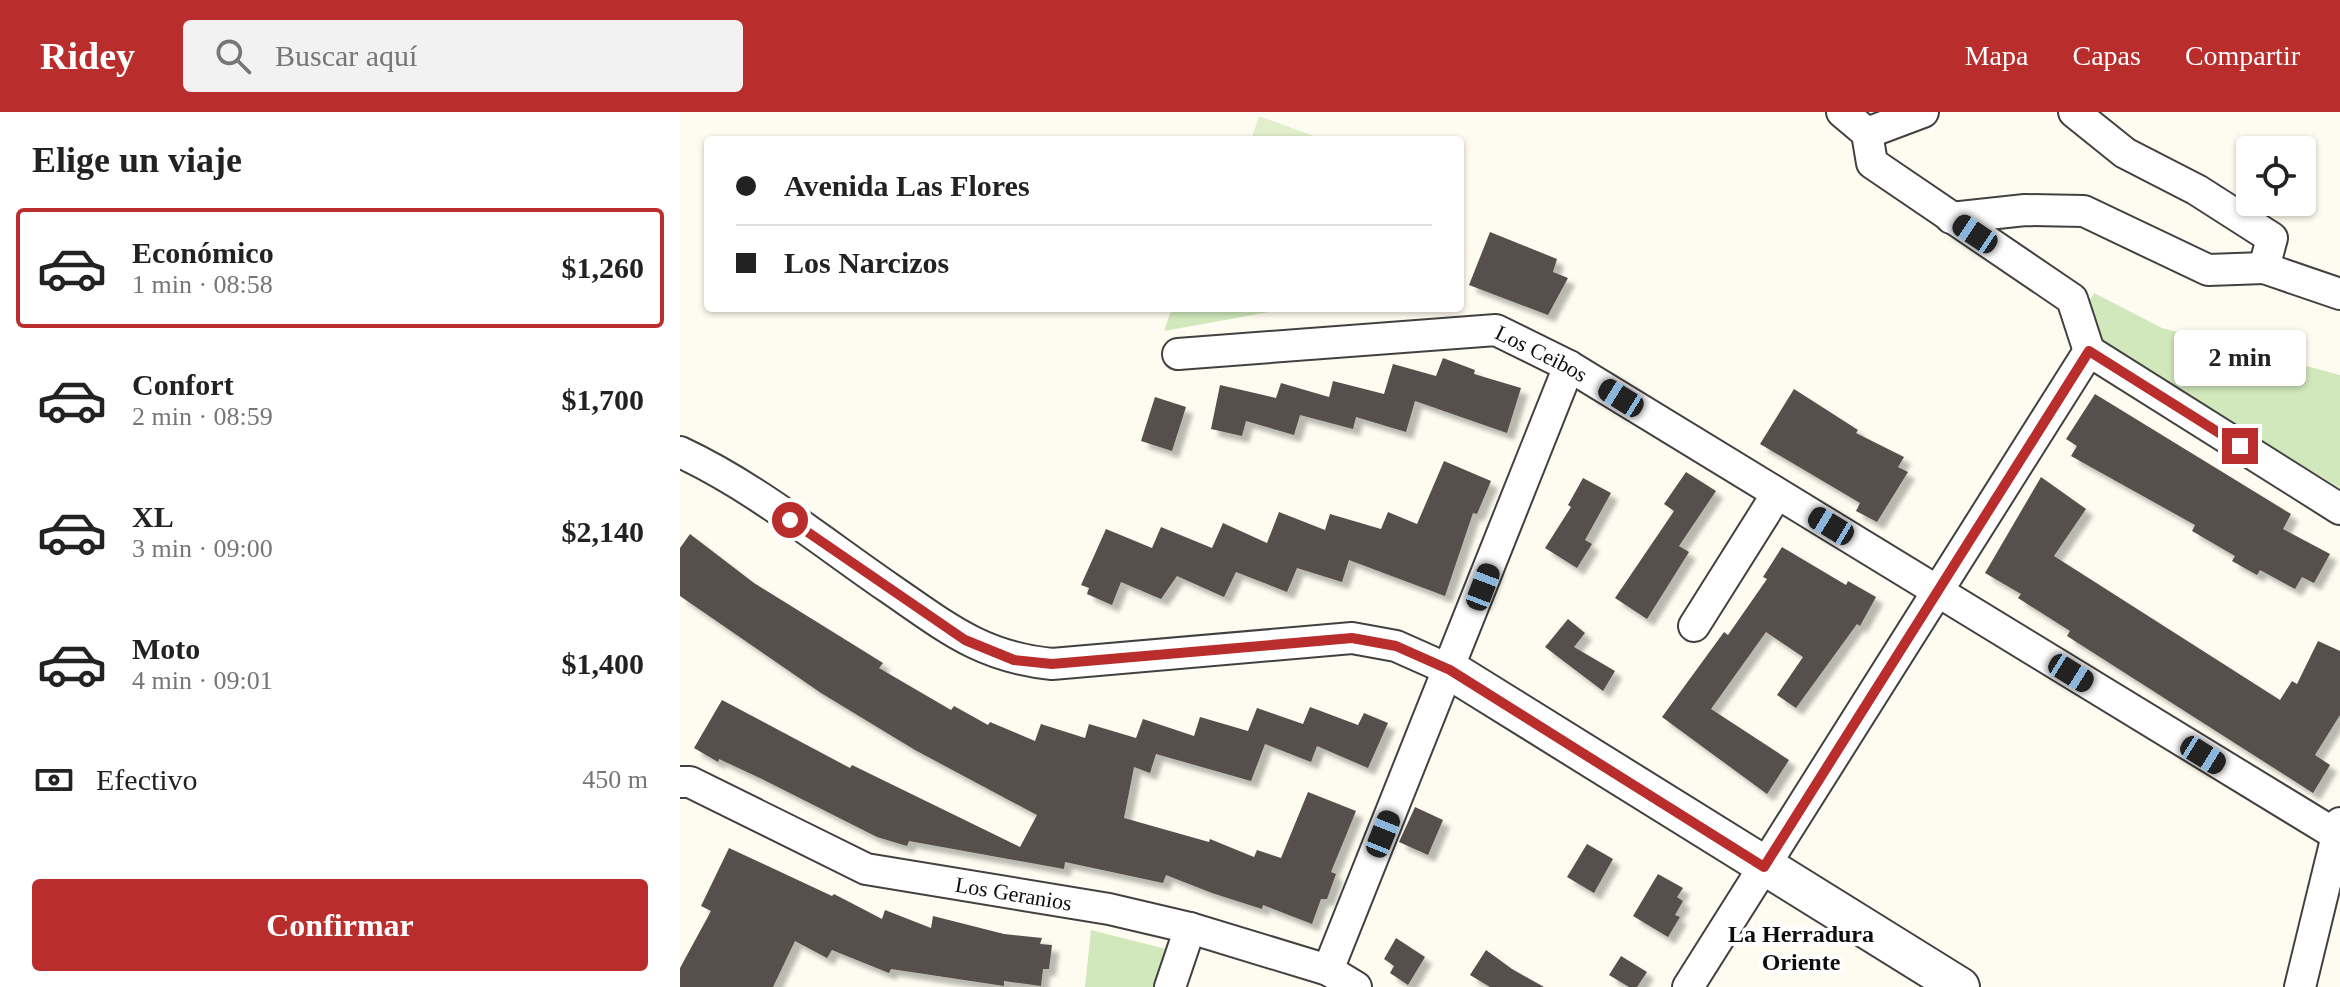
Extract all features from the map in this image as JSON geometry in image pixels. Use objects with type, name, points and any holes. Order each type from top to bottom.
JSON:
[{"type":"street","points":[[1842,112],[1867,133],[1872,163],[2072,299],[2089,351],[2340,509]]},
{"type":"street","points":[[1867,133],[1923,112]]},
{"type":"street","points":[[2074,112],[2125,153],[2197,190],[2272,238],[2264,268]]},
{"type":"street","points":[[1951,218],[2025,210],[2084,211],[2208,270],[2264,268],[2340,294]]},
{"type":"street","name":"Los Ceibos","points":[[1178,354],[1496,330],[1569,366],[2339,833]]},
{"type":"street","points":[[1688,987],[2089,351]]},
{"type":"street","points":[[1328,970],[1569,366]]},
{"type":"street","points":[[680,452],[740,486],[965,640],[1014,660],[1052,664],[1352,638],[1396,646],[1450,670],[1960,987]]},
{"type":"street","points":[[1694,626],[1777,494]]},
{"type":"street","name":"Los Geranios","points":[[680,782],[690,782],[866,869],[1109,909],[1190,928],[1328,970],[1356,987]]},
{"type":"street","points":[[2300,987],[2339,833]]},
{"type":"street","points":[[1170,987],[1190,928]]},
{"type":"green space","points":[[1259,116],[1314,136],[1252,136]]},
{"type":"green space","points":[[2094,293],[2162,328],[2340,375],[2340,488],[2074,328]]},
{"type":"green space","points":[[1171,312],[1269,312],[1164,331]]},
{"type":"green space","points":[[1091,930],[1170,950],[1157,987],[1085,987]]},
{"type":"building","points":[[1490,232],[1557,259],[1553,272],[1568,278],[1548,315],[1469,285]]},
{"type":"building","points":[[1443,358],[1475,370],[1474,374],[1521,388],[1507,433],[1415,401],[1406,432],[1356,417],[1353,429],[1300,415],[1294,435],[1246,421],[1242,436],[1211,429],[1220,385],[1276,398],[1281,383],[1329,397],[1333,381],[1384,394],[1393,364],[1436,376]]},
{"type":"building","points":[[1794,389],[1858,430],[1856,433],[1904,457],[1898,467],[1908,472],[1877,522],[1856,511],[1860,503],[1760,444]]},
{"type":"building","points":[[2095,394],[2291,514],[2283,529],[2330,554],[2314,583],[2302,577],[2295,589],[2260,570],[2257,575],[2232,561],[2235,556],[2192,531],[2195,525],[2071,456],[2077,446],[2066,439]]},
{"type":"building","points":[[1155,397],[1186,407],[1172,451],[1141,441]]},
{"type":"building","points":[[1444,461],[1491,481],[1477,514],[1473,513],[1445,596],[1349,560],[1342,582],[1297,568],[1287,592],[1236,572],[1224,597],[1177,576],[1161,599],[1121,582],[1112,605],[1087,594],[1089,588],[1081,585],[1106,529],[1152,548],[1161,527],[1212,548],[1223,523],[1267,543],[1279,512],[1325,530],[1330,514],[1381,529],[1388,512],[1417,524]]},
{"type":"building","points":[[1686,472],[1716,491],[1679,546],[1689,552],[1647,619],[1615,598],[1674,511],[1664,504]]},
{"type":"building","points":[[2041,477],[2086,509],[2054,556],[2280,700],[2292,681],[2297,684],[2318,641],[2340,651],[2340,715],[2315,755],[2330,765],[2313,793],[2067,636],[2070,631],[2018,598],[2021,594],[1985,573]]},
{"type":"building","points":[[1583,478],[1611,493],[1585,540],[1592,544],[1577,568],[1545,548],[1571,507],[1568,505]]},
{"type":"building","points":[[690,534],[754,583],[883,663],[879,668],[951,710],[954,706],[988,725],[990,722],[1035,741],[1041,724],[1085,738],[1089,724],[1136,738],[1143,719],[1194,736],[1200,717],[1248,731],[1257,708],[1303,724],[1310,707],[1358,725],[1364,713],[1388,723],[1368,768],[1317,746],[1311,762],[1265,744],[1251,781],[1156,754],[1150,773],[1134,767],[1124,818],[1209,842],[1210,839],[1254,857],[1257,850],[1281,858],[1308,792],[1356,811],[1331,872],[1336,874],[1327,899],[1321,899],[1312,924],[1263,905],[1262,909],[1212,893],[1166,875],[1163,883],[1065,862],[1064,869],[909,841],[907,846],[877,837],[762,779],[719,759],[718,762],[694,748],[722,700],[850,768],[852,765],[1020,847],[1037,815],[915,750],[821,693],[680,596],[680,548]]},
{"type":"building","points":[[1782,547],[1846,585],[1848,581],[1876,597],[1860,626],[1857,624],[1796,708],[1777,695],[1803,657],[1766,632],[1711,709],[1789,760],[1767,794],[1662,717],[1724,632],[1728,635],[1767,579],[1763,577]]},
{"type":"building","points":[[1568,619],[1585,633],[1574,647],[1615,671],[1603,691],[1545,647]]},
{"type":"building","points":[[1415,807],[1443,820],[1428,855],[1399,842]]},
{"type":"building","points":[[1587,844],[1613,859],[1594,893],[1567,877]]},
{"type":"building","points":[[729,848],[832,896],[834,894],[882,919],[885,910],[931,928],[933,916],[1004,934],[1042,938],[1040,944],[1052,945],[1049,969],[1043,969],[1041,986],[1004,981],[1004,986],[891,969],[889,973],[832,950],[827,958],[795,941],[773,987],[680,987],[680,968],[711,911],[701,906]]},
{"type":"building","points":[[1658,874],[1683,888],[1677,897],[1683,901],[1675,915],[1680,917],[1668,937],[1633,916]]},
{"type":"building","points":[[1396,938],[1425,957],[1408,985],[1390,973],[1394,966],[1384,959]]},
{"type":"building","points":[[1486,950],[1544,987],[1490,987],[1470,975]]},
{"type":"building","points":[[1621,956],[1647,972],[1637,987],[1629,987],[1609,975]]},
{"type":"district","name":"La Herradura Oriente","points":[[1801,948]]},
{"type":"route","points":[[790,520],[965,640],[1014,660],[1052,664],[1352,638],[1396,646],[1450,670],[1764,867],[2089,351],[2240,446]]}]
